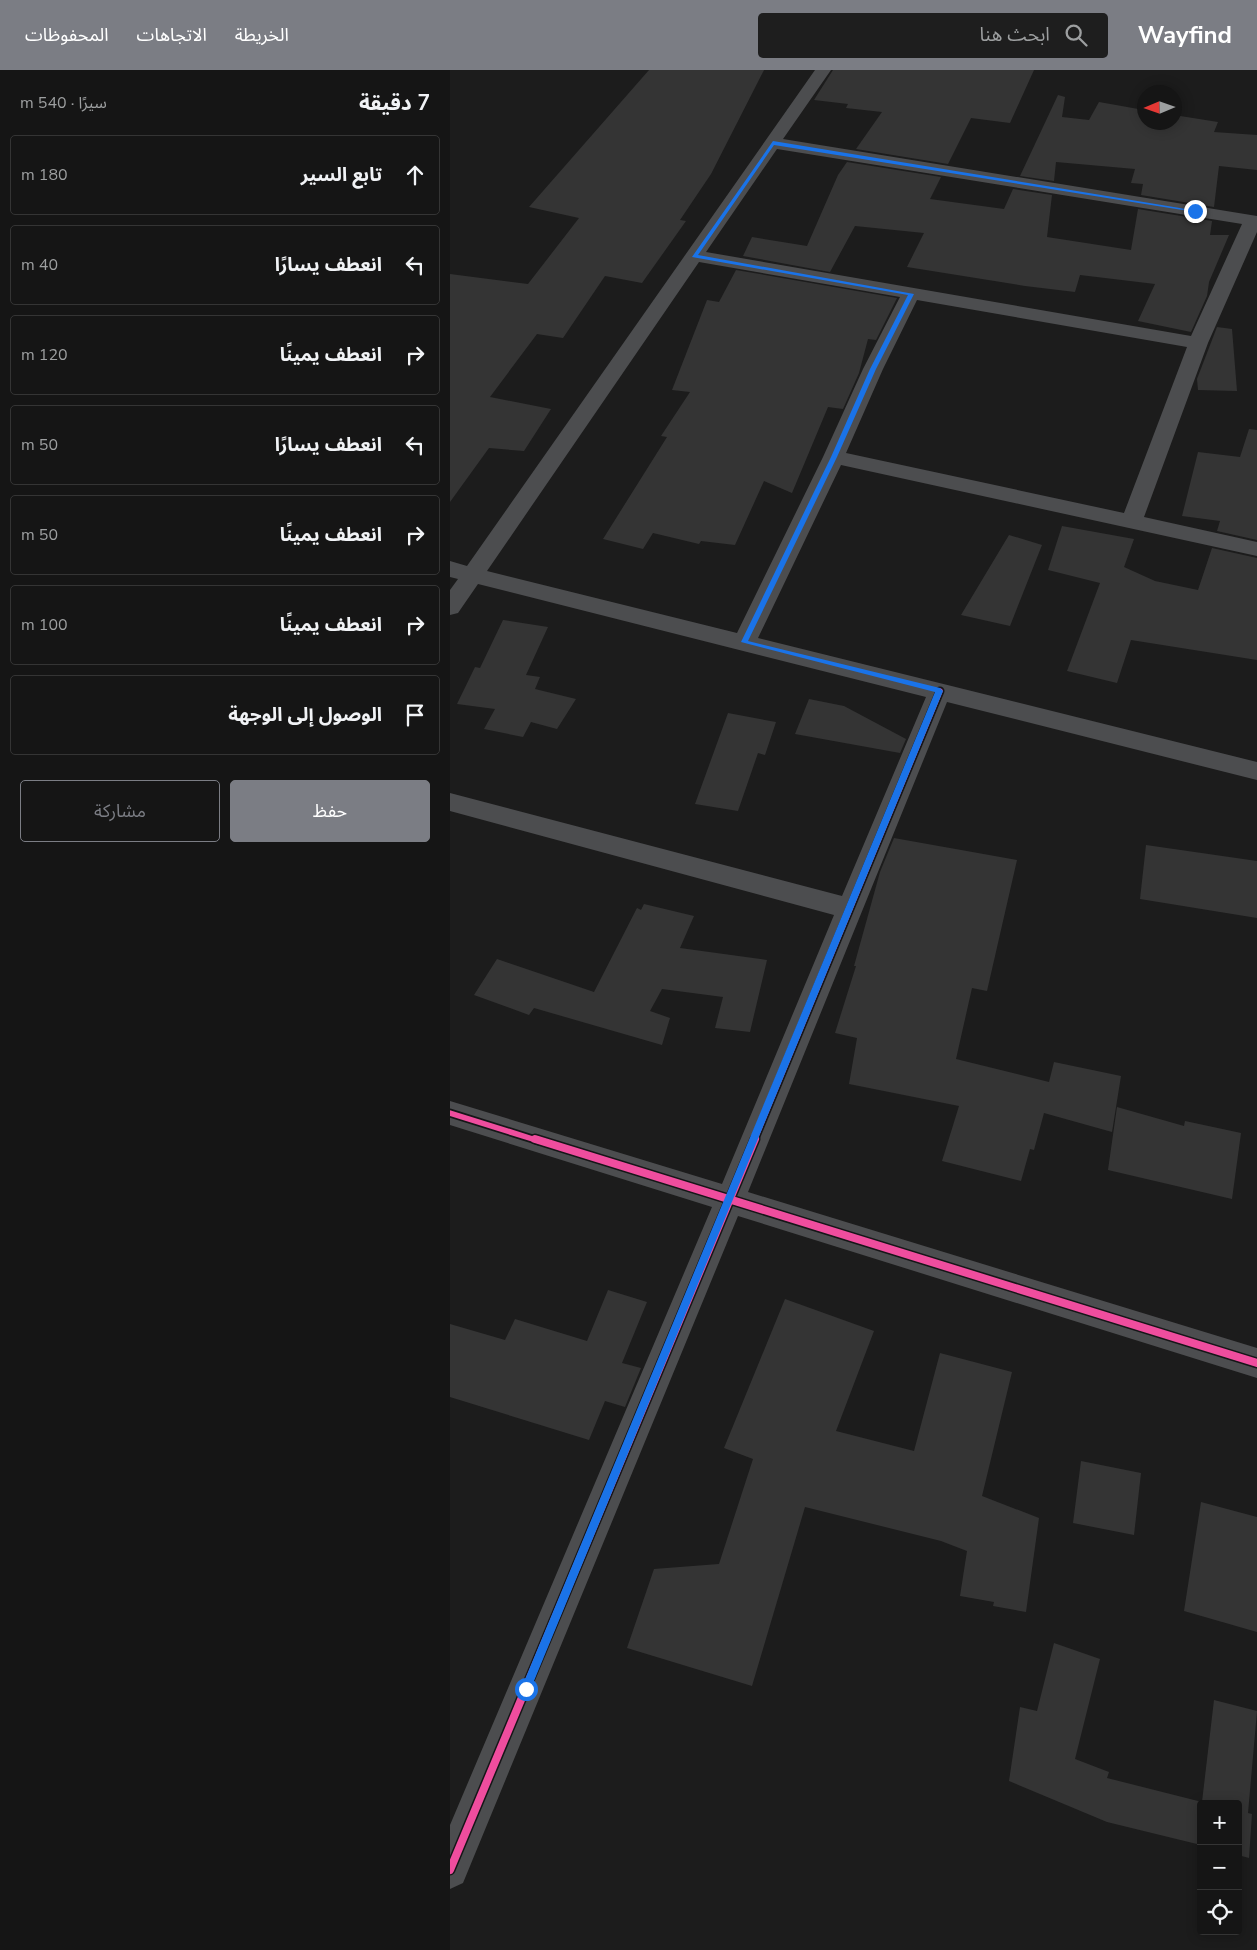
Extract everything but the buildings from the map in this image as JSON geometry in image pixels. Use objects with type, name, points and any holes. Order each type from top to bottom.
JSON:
[{"type":"street","points":[[450,607],[823,70]]},
{"type":"street","points":[[773,143],[1255,221],[1198,344],[1131,522]]},
{"type":"street","points":[[694,256],[1198,344]]},
{"type":"street","points":[[744,642],[834,457],[873,369],[911,294]]},
{"type":"street","points":[[834,457],[1257,549]]},
{"type":"street","points":[[450,569],[1257,771]]},
{"type":"street","points":[[450,1870],[940,691]]},
{"type":"street","points":[[450,802],[850,909]]},
{"type":"street","points":[[450,1113],[1257,1362]]},
{"type":"cycle path","points":[[450,1870],[940,691]]},
{"type":"cycle path","points":[[450,1113],[1257,1363]]},
{"type":"route","points":[[526,1689],[940,691],[744,642],[834,457],[873,369],[911,294],[694,256],[773,143],[1195,211]]}]
